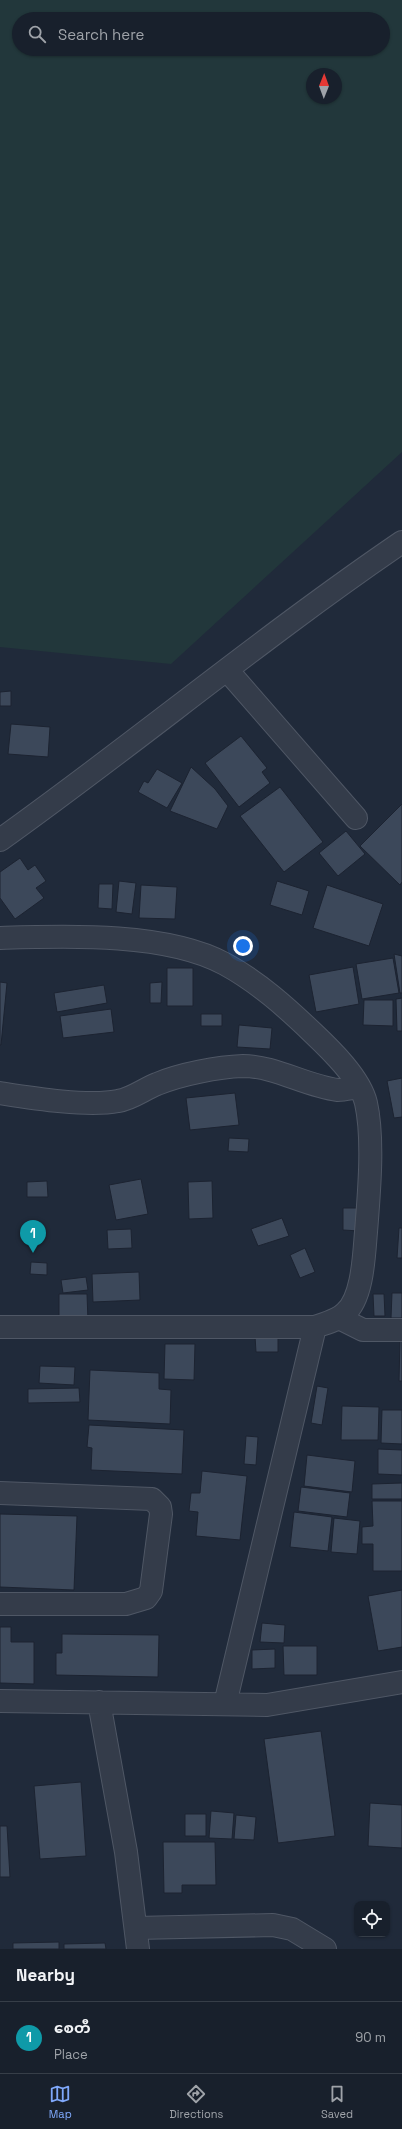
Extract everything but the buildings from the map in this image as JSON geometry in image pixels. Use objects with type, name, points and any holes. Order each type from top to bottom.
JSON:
[{"type":"street","points":[[1,837],[69,790],[339,584],[402,542]]},
{"type":"street","points":[[227,670],[356,818]]},
{"type":"street","points":[[0,938],[104,937],[142,942],[203,955],[224,964],[258,984],[333,1052],[359,1087],[366,1102],[370,1135],[364,1259],[352,1304],[347,1312],[339,1318],[315,1327],[0,1326]]},
{"type":"street","points":[[0,1093],[29,1098],[104,1103],[119,1101],[157,1084],[197,1072],[242,1066],[259,1067],[339,1090],[359,1087]]},
{"type":"street","points":[[339,1318],[363,1330],[402,1330]]},
{"type":"street","points":[[225,1704],[315,1327]]},
{"type":"street","points":[[0,1493],[152,1499],[160,1507],[161,1514],[152,1591],[146,1598],[126,1604],[0,1604]]},
{"type":"street","points":[[0,1701],[267,1705],[402,1682]]},
{"type":"street","points":[[99,1702],[126,1852],[137,1938],[273,1925],[292,1929],[325,1949]]},
{"type":"green space","points":[[0,0],[402,0],[402,452],[171,664],[0,647]]},
{"type":"place","name":"စေတီ","points":[[33,1253]]}]
